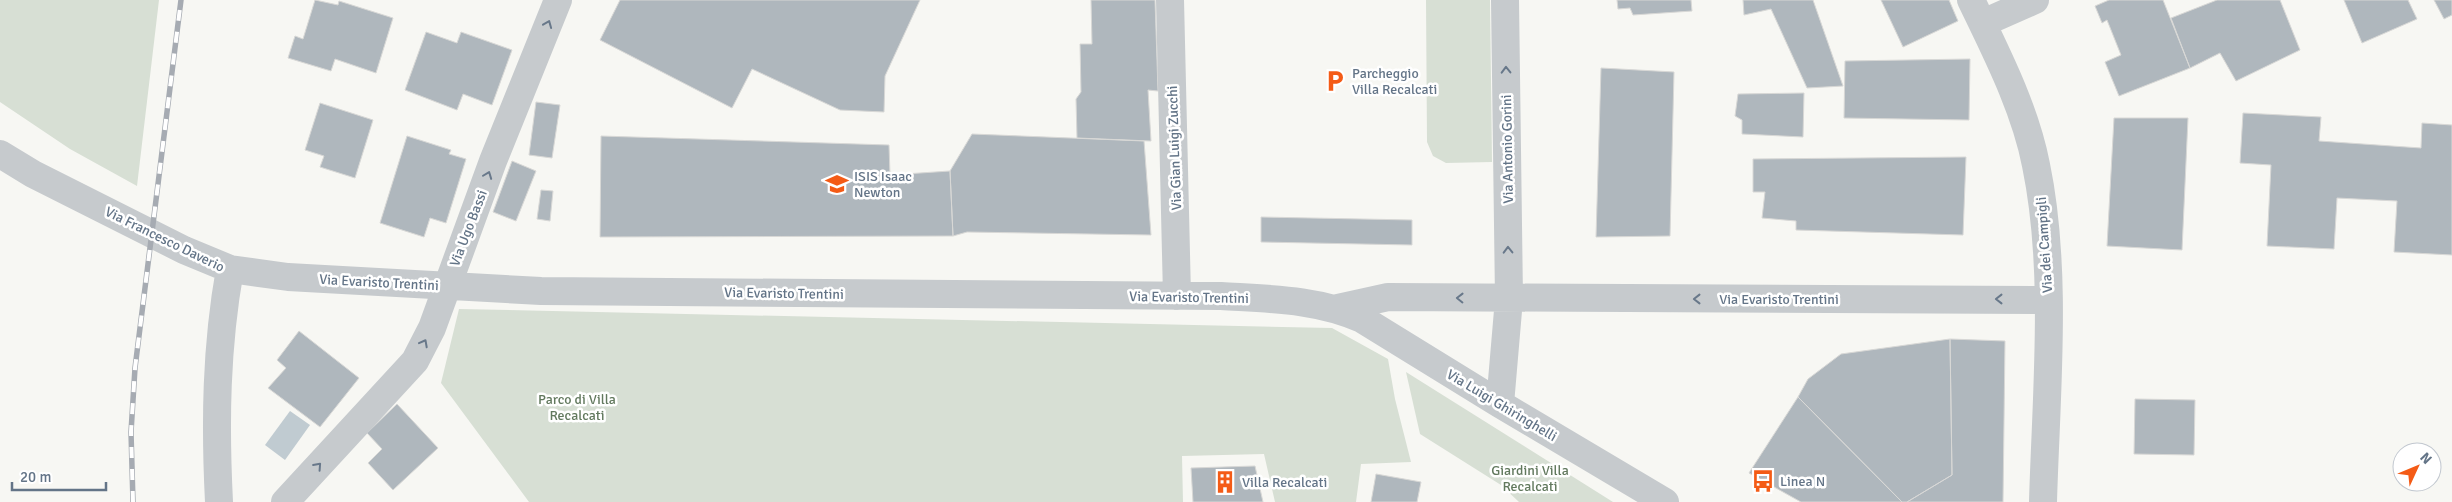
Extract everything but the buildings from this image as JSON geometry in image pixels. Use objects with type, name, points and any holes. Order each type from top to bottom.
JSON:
[{"type":"street","name":"Via Ugo Bassi","points":[[285,502],[415,361],[432,328],[446,286],[558,0]]},
{"type":"street","name":"Via Gian Luigi Zucchi","points":[[1170,0],[1177,296]]},
{"type":"street","name":"Via Antonio Gorini","points":[[1500,404],[1509,298],[1505,0]]},
{"type":"street","points":[[1977,11],[2035,0]]},
{"type":"street","name":"Via dei Campigli","points":[[1977,11],[2022,116],[2036,164],[2045,218],[2048,300],[2043,502]]},
{"type":"street","name":"Via Francesco Daverio","points":[[0,154],[33,174],[184,250],[230,269],[223,307],[217,362],[216,440],[219,502]]},
{"type":"street","points":[[0,176],[33,174]]},
{"type":"street","name":"Via Evaristo Trentini","points":[[230,269],[288,277],[540,291],[1221,296],[1300,301],[1338,308],[1388,297],[2048,300]]},
{"type":"street","name":"Via Luigi Ghiringhelli","points":[[1338,308],[1362,319],[1665,502]]},
{"type":"green space","points":[[0,0],[159,0],[137,186],[70,149],[0,102]]},
{"type":"green space","points":[[1426,0],[1490,0],[1492,162],[1446,163],[1433,156],[1427,142]]},
{"type":"green space","name":"Parco di Villa Recalcati","points":[[459,309],[1332,328],[1388,359],[1395,399],[1411,462],[1361,464],[1356,502],[1275,502],[1264,454],[1182,456],[1183,502],[529,502],[441,383]]},
{"type":"green space","name":"Giardini Villa Recalcati","points":[[1406,372],[1613,502],[1519,502],[1501,485],[1420,434]]},
{"type":"shaded area","points":[[290,411],[310,425],[285,460],[265,445]]},
{"type":"railway","points":[[133,502],[131,432],[135,368],[181,0]]},
{"type":"place","name":"Parcheggio Villa Recalcati","points":[[1335,81]]},
{"type":"place","name":"ISIS Isaac Newton","points":[[837,184]]},
{"type":"place","name":"Linea N","points":[[1763,481]]},
{"type":"place","name":"Villa Recalcati","points":[[1225,482]]}]
